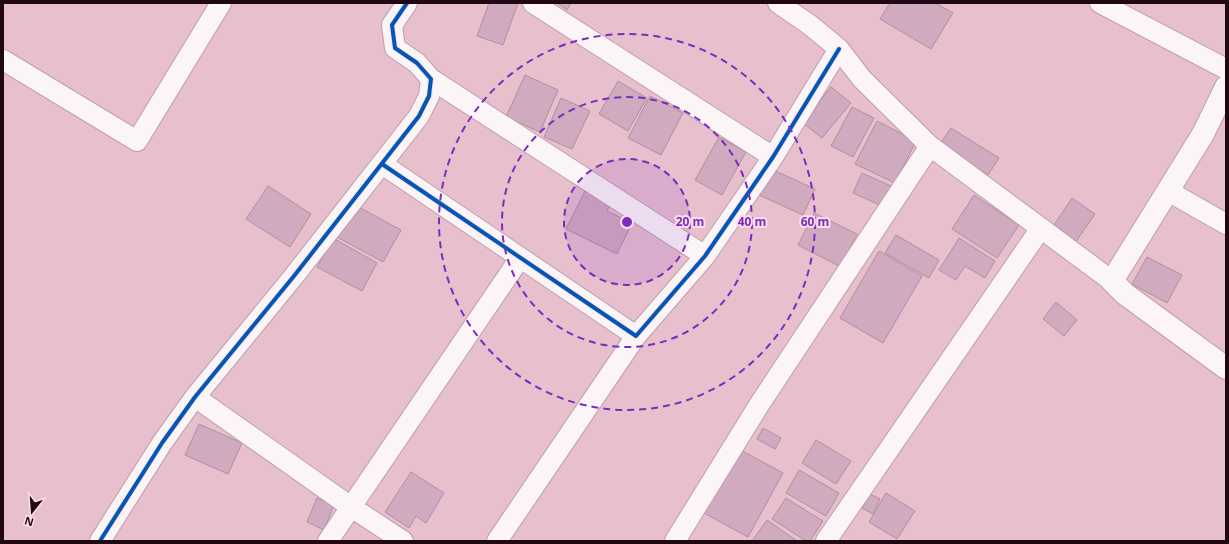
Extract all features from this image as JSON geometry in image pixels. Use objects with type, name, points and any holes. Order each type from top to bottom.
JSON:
[{"type":"street","points":[[406,3],[392,25],[395,48],[416,63],[431,79],[705,256]]},
{"type":"street","points":[[533,3],[773,157]]},
{"type":"street","points":[[778,3],[810,25],[839,49],[862,79],[930,146],[1112,280],[1126,294],[1226,368]]},
{"type":"street","points":[[1100,3],[1226,69]]},
{"type":"street","points":[[3,60],[137,141],[217,5]]},
{"type":"street","points":[[497,541],[636,336],[705,256],[773,157],[839,49]]},
{"type":"street","points":[[109,538],[162,443],[195,397],[294,276],[419,116],[429,96],[431,79]]},
{"type":"street","points":[[1112,280],[1203,134],[1226,87]]},
{"type":"street","points":[[675,541],[759,405],[930,146]]},
{"type":"street","points":[[382,164],[636,336]]},
{"type":"street","points":[[1168,191],[1226,224]]},
{"type":"street","points":[[826,541],[1041,228]]},
{"type":"street","points":[[328,541],[520,258]]},
{"type":"street","points":[[195,397],[351,507],[403,541]]},
{"type":"building","points":[[489,3],[518,3],[503,45],[477,36]]},
{"type":"building","points":[[557,3],[571,3],[567,10]]},
{"type":"building","points":[[890,3],[935,3],[953,13],[931,49],[880,19]]},
{"type":"building","points":[[525,75],[558,90],[540,132],[506,117]]},
{"type":"building","points":[[618,81],[647,98],[628,131],[599,114]]},
{"type":"building","points":[[831,87],[851,103],[822,138],[803,123]]},
{"type":"building","points":[[650,96],[683,113],[661,155],[628,138]]},
{"type":"building","points":[[561,98],[590,111],[572,149],[544,137]]},
{"type":"building","points":[[852,107],[874,118],[853,157],[831,146]]},
{"type":"building","points":[[877,121],[916,141],[895,183],[855,164]]},
{"type":"building","points":[[951,128],[999,158],[988,175],[940,144]]},
{"type":"building","points":[[719,137],[746,152],[722,195],[695,180]]},
{"type":"building","points":[[771,169],[815,189],[803,215],[759,195]]},
{"type":"building","points":[[862,173],[893,187],[884,207],[853,193]]},
{"type":"building","points":[[268,186],[311,214],[290,247],[246,219]]},
{"type":"building","points":[[585,191],[610,204],[607,211],[632,223],[617,254],[566,229]]},
{"type":"building","points":[[974,195],[1019,225],[997,258],[952,229]]},
{"type":"building","points":[[1072,198],[1095,214],[1075,243],[1052,228]]},
{"type":"building","points":[[355,205],[401,230],[383,262],[337,237]]},
{"type":"building","points":[[814,213],[857,234],[841,267],[798,245]]},
{"type":"building","points":[[896,235],[939,260],[929,278],[885,253]]},
{"type":"building","points":[[333,238],[377,263],[362,291],[317,267]]},
{"type":"building","points":[[959,238],[995,261],[985,278],[965,266],[956,280],[939,270]]},
{"type":"building","points":[[879,251],[922,276],[883,343],[840,318]]},
{"type":"building","points":[[1147,257],[1182,275],[1167,303],[1132,284]]},
{"type":"building","points":[[1056,302],[1077,320],[1064,336],[1043,319]]},
{"type":"building","points":[[199,424],[242,443],[228,474],[185,455]]},
{"type":"building","points":[[763,428],[781,438],[775,449],[757,439]]},
{"type":"building","points":[[816,440],[851,461],[836,484],[802,463]]},
{"type":"building","points":[[739,449],[783,473],[748,537],[704,513]]},
{"type":"building","points":[[799,470],[839,493],[826,516],[786,493]]},
{"type":"building","points":[[411,472],[444,493],[426,523],[416,516],[409,528],[385,512]]},
{"type":"building","points":[[886,493],[915,511],[897,539],[869,522]]},
{"type":"building","points":[[870,494],[880,499],[873,514],[862,508]]},
{"type":"building","points":[[317,498],[334,505],[324,530],[307,522]]},
{"type":"building","points":[[786,498],[823,521],[810,541],[806,541],[772,519]]},
{"type":"building","points":[[767,520],[797,541],[752,541]]},
{"type":"cycle path","points":[[100,541],[162,443],[195,397],[294,276],[419,116],[429,96],[431,79],[417,63],[395,48],[392,25],[407,3]]},
{"type":"cycle path","points":[[382,164],[636,336],[705,256],[773,157],[839,49]]}]
